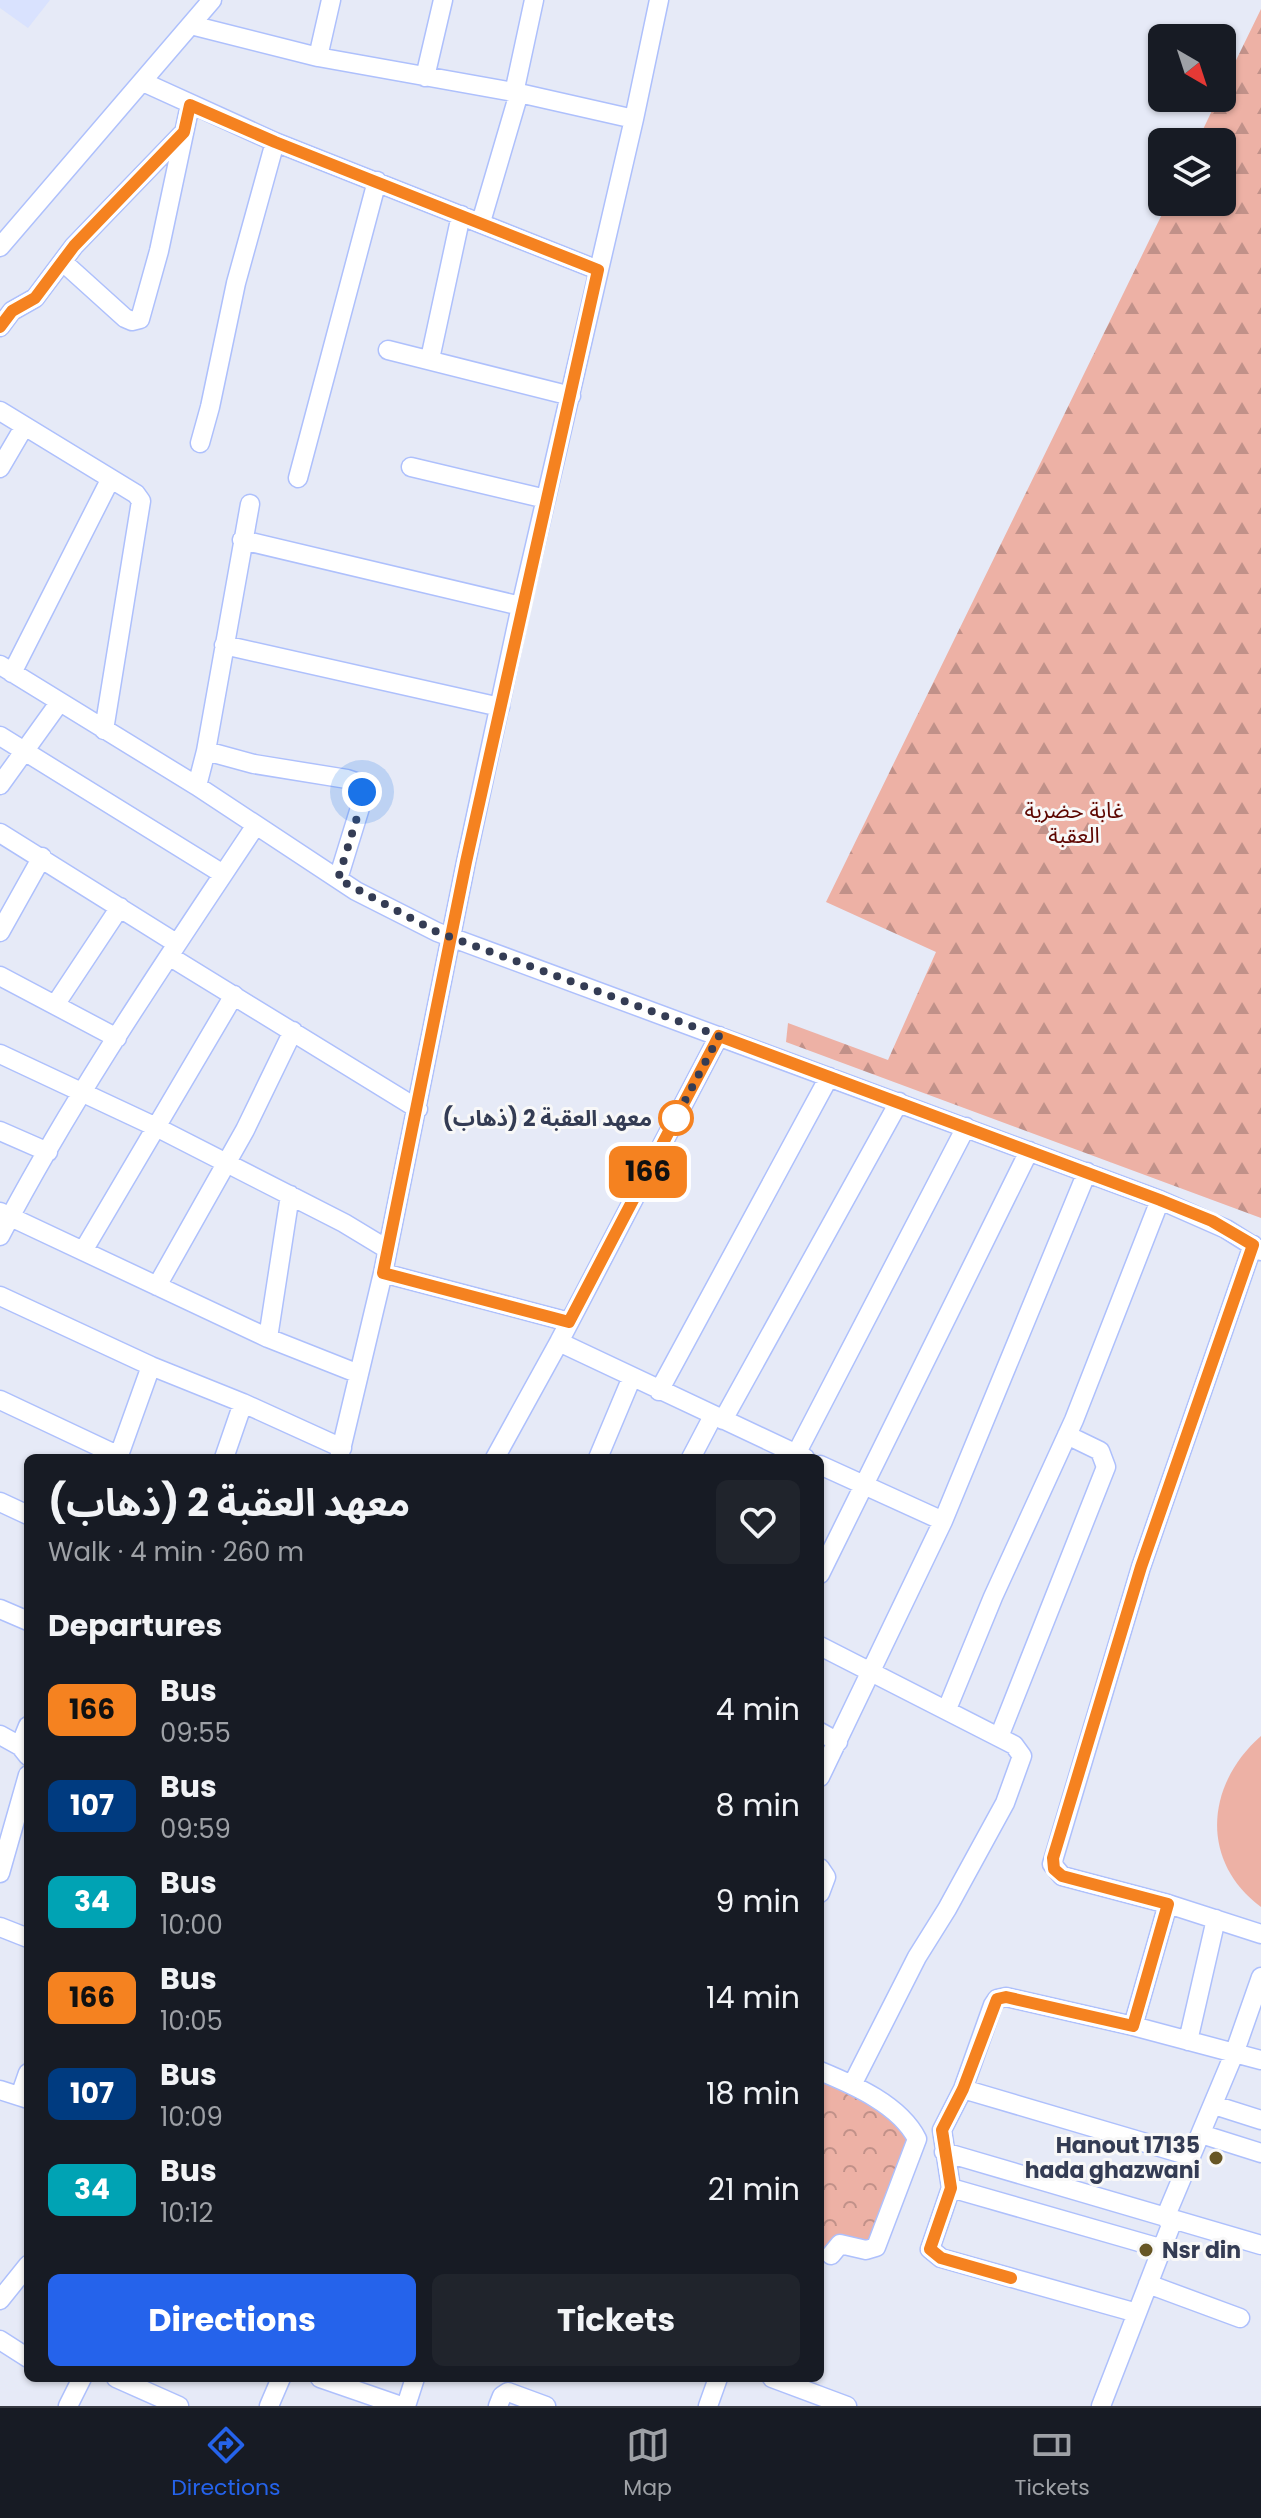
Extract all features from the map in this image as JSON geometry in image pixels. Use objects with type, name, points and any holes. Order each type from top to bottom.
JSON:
[{"type":"street","points":[[0,247],[212,0]]},
{"type":"street","points":[[318,57],[331,0]]},
{"type":"street","points":[[425,77],[443,0]]},
{"type":"street","points":[[481,222],[517,93],[534,0]]},
{"type":"street","points":[[0,1296],[151,1366],[243,1403],[340,1453],[383,1273],[450,937],[521,606],[659,0]]},
{"type":"street","points":[[191,25],[318,57],[517,93],[634,119]]},
{"type":"street","points":[[143,82],[275,142],[598,270]]},
{"type":"street","points":[[63,262],[125,318],[132,321],[140,319],[159,251],[190,105]]},
{"type":"street","points":[[0,327],[12,311],[35,298],[74,246],[184,132]]},
{"type":"street","points":[[200,443],[236,283],[275,142]]},
{"type":"street","points":[[298,478],[377,181]]},
{"type":"street","points":[[430,359],[461,215]]},
{"type":"street","points":[[388,350],[571,396]]},
{"type":"street","points":[[0,411],[140,499],[104,730]]},
{"type":"street","points":[[0,468],[24,427]]},
{"type":"street","points":[[411,467],[546,499]]},
{"type":"street","points":[[110,480],[6,669],[197,786],[356,891],[450,937],[1160,1200],[1212,1221],[1257,1248],[1141,1567],[1053,1858],[1054,1869],[1062,1876],[1168,1904],[1261,1934]]},
{"type":"street","points":[[197,786],[250,504]]},
{"type":"street","points":[[242,540],[521,606]]},
{"type":"street","points":[[224,645],[500,707]]},
{"type":"street","points":[[0,785],[59,703]]},
{"type":"street","points":[[0,736],[223,874]]},
{"type":"street","points":[[206,751],[254,764],[359,783],[363,798],[338,879]]},
{"type":"street","points":[[0,1236],[5,1214],[48,1152],[172,949],[256,825]]},
{"type":"street","points":[[0,833],[120,907],[234,995],[418,1109]]},
{"type":"street","points":[[0,932],[42,857]]},
{"type":"street","points":[[55,1005],[120,907]]},
{"type":"street","points":[[0,976],[117,1038]]},
{"type":"street","points":[[83,1251],[234,995]]},
{"type":"street","points":[[157,1286],[227,1164],[293,1031]]},
{"type":"street","points":[[497,1454],[719,1036]]},
{"type":"street","points":[[0,1054],[156,1127],[290,1195],[387,1249]]},
{"type":"street","points":[[659,1391],[829,1077]]},
{"type":"street","points":[[694,1454],[718,1418],[899,1102]]},
{"type":"street","points":[[801,1454],[966,1127]]},
{"type":"street","points":[[0,1131],[48,1152]]},
{"type":"street","points":[[824,1565],[1029,1151]]},
{"type":"street","points":[[824,1769],[943,1521],[1087,1172]]},
{"type":"street","points":[[268,1338],[290,1195]]},
{"type":"street","points":[[947,1709],[993,1597],[1067,1435],[1160,1200]]},
{"type":"street","points":[[5,1214],[268,1338],[359,1374]]},
{"type":"street","points":[[383,1273],[569,1322]]},
{"type":"street","points":[[559,1342],[793,1454]]},
{"type":"street","points":[[119,1454],[151,1366]]},
{"type":"street","points":[[600,1454],[632,1377]]},
{"type":"street","points":[[0,1400],[112,1454]]},
{"type":"street","points":[[225,1454],[243,1403]]},
{"type":"street","points":[[999,1737],[1106,1467],[1100,1451],[1067,1435]]},
{"type":"street","points":[[824,1467],[943,1521]]},
{"type":"street","points":[[0,1502],[24,1513]]},
{"type":"street","points":[[0,1609],[24,1619]]},
{"type":"street","points":[[824,1648],[999,1737],[1020,1750],[1022,1756],[1005,1803],[917,1957],[852,2085]]},
{"type":"street","points":[[824,1734],[838,1742]]},
{"type":"street","points":[[0,1735],[24,1751]]},
{"type":"street","points":[[0,1873],[24,1789]]},
{"type":"street","points":[[1133,2026],[1168,1904]]},
{"type":"street","points":[[1188,2041],[1216,1919]]},
{"type":"street","points":[[0,1927],[24,1936]]},
{"type":"street","points":[[1101,2406],[1148,2284],[1190,2156],[1214,2105],[1261,1977]]},
{"type":"street","points":[[1137,2313],[936,2256],[930,2249],[951,2188],[942,2130],[963,2089],[993,2005],[999,1998],[1133,2026],[1261,2060]]},
{"type":"street","points":[[824,2073],[852,2085],[899,2117],[917,2141],[876,2247],[866,2250],[840,2244],[831,2255]]},
{"type":"street","points":[[963,2089],[1190,2156]]},
{"type":"street","points":[[0,2090],[24,2098]]},
{"type":"street","points":[[1214,2105],[1261,2120]]},
{"type":"street","points":[[1201,2134],[1261,2153]]},
{"type":"street","points":[[944,2152],[1261,2245]]},
{"type":"street","points":[[951,2188],[1160,2248]]},
{"type":"street","points":[[0,2300],[24,2270]]},
{"type":"street","points":[[1148,2284],[1240,2318]]},
{"type":"street","points":[[0,2340],[24,2355]]},
{"type":"street","points":[[68,2406],[80,2382]]},
{"type":"street","points":[[125,2382],[178,2406]]},
{"type":"street","points":[[269,2406],[279,2382]]},
{"type":"street","points":[[332,2382],[403,2406],[413,2382]]},
{"type":"street","points":[[708,2406],[717,2382]]},
{"type":"street","points":[[783,2382],[847,2406]]},
{"type":"street","points":[[498,2406],[502,2396],[508,2392],[546,2406]]},
{"type":"shaded area","points":[[0,0],[50,0],[28,28],[0,8]]},
{"type":"green space","name":"غابة حضرية العقبة","points":[[1261,9],[1261,1218],[786,1042],[788,1023],[888,1060],[936,952],[826,902],[1161,216],[1236,216],[1236,128],[1204,128],[1211,112],[1236,112],[1236,60]]},
{"type":"green space","points":[[1261,1736],[1261,1907],[1241,1888],[1227,1868],[1219,1845],[1217,1822],[1220,1799],[1229,1776]]},
{"type":"green space","points":[[824,2078],[852,2088],[900,2129],[916,2138],[872,2248],[824,2250]]},
{"type":"bus line","name":"166","points":[[0,327],[12,311],[35,298],[74,246],[184,132],[190,105],[275,142],[598,270],[466,862],[383,1273],[569,1322],[719,1036],[1160,1200],[1212,1221],[1253,1245],[1141,1567],[1052,1864],[1062,1876],[1168,1904],[1133,2026],[1006,1997],[995,2000],[963,2089],[941,2133],[951,2188],[930,2249],[941,2258],[1011,2278]]},
{"type":"place","name":"معهد العقبة 2 (ذهاب)","points":[[676,1118]]},
{"type":"place","name":"Hanout 17135 hada ghazwani","points":[[1216,2158]]},
{"type":"place","name":"Nsr din","points":[[1146,2250]]},
{"type":"route","points":[[362,792],[363,798],[338,879],[437,932],[719,1036],[676,1118]]}]
